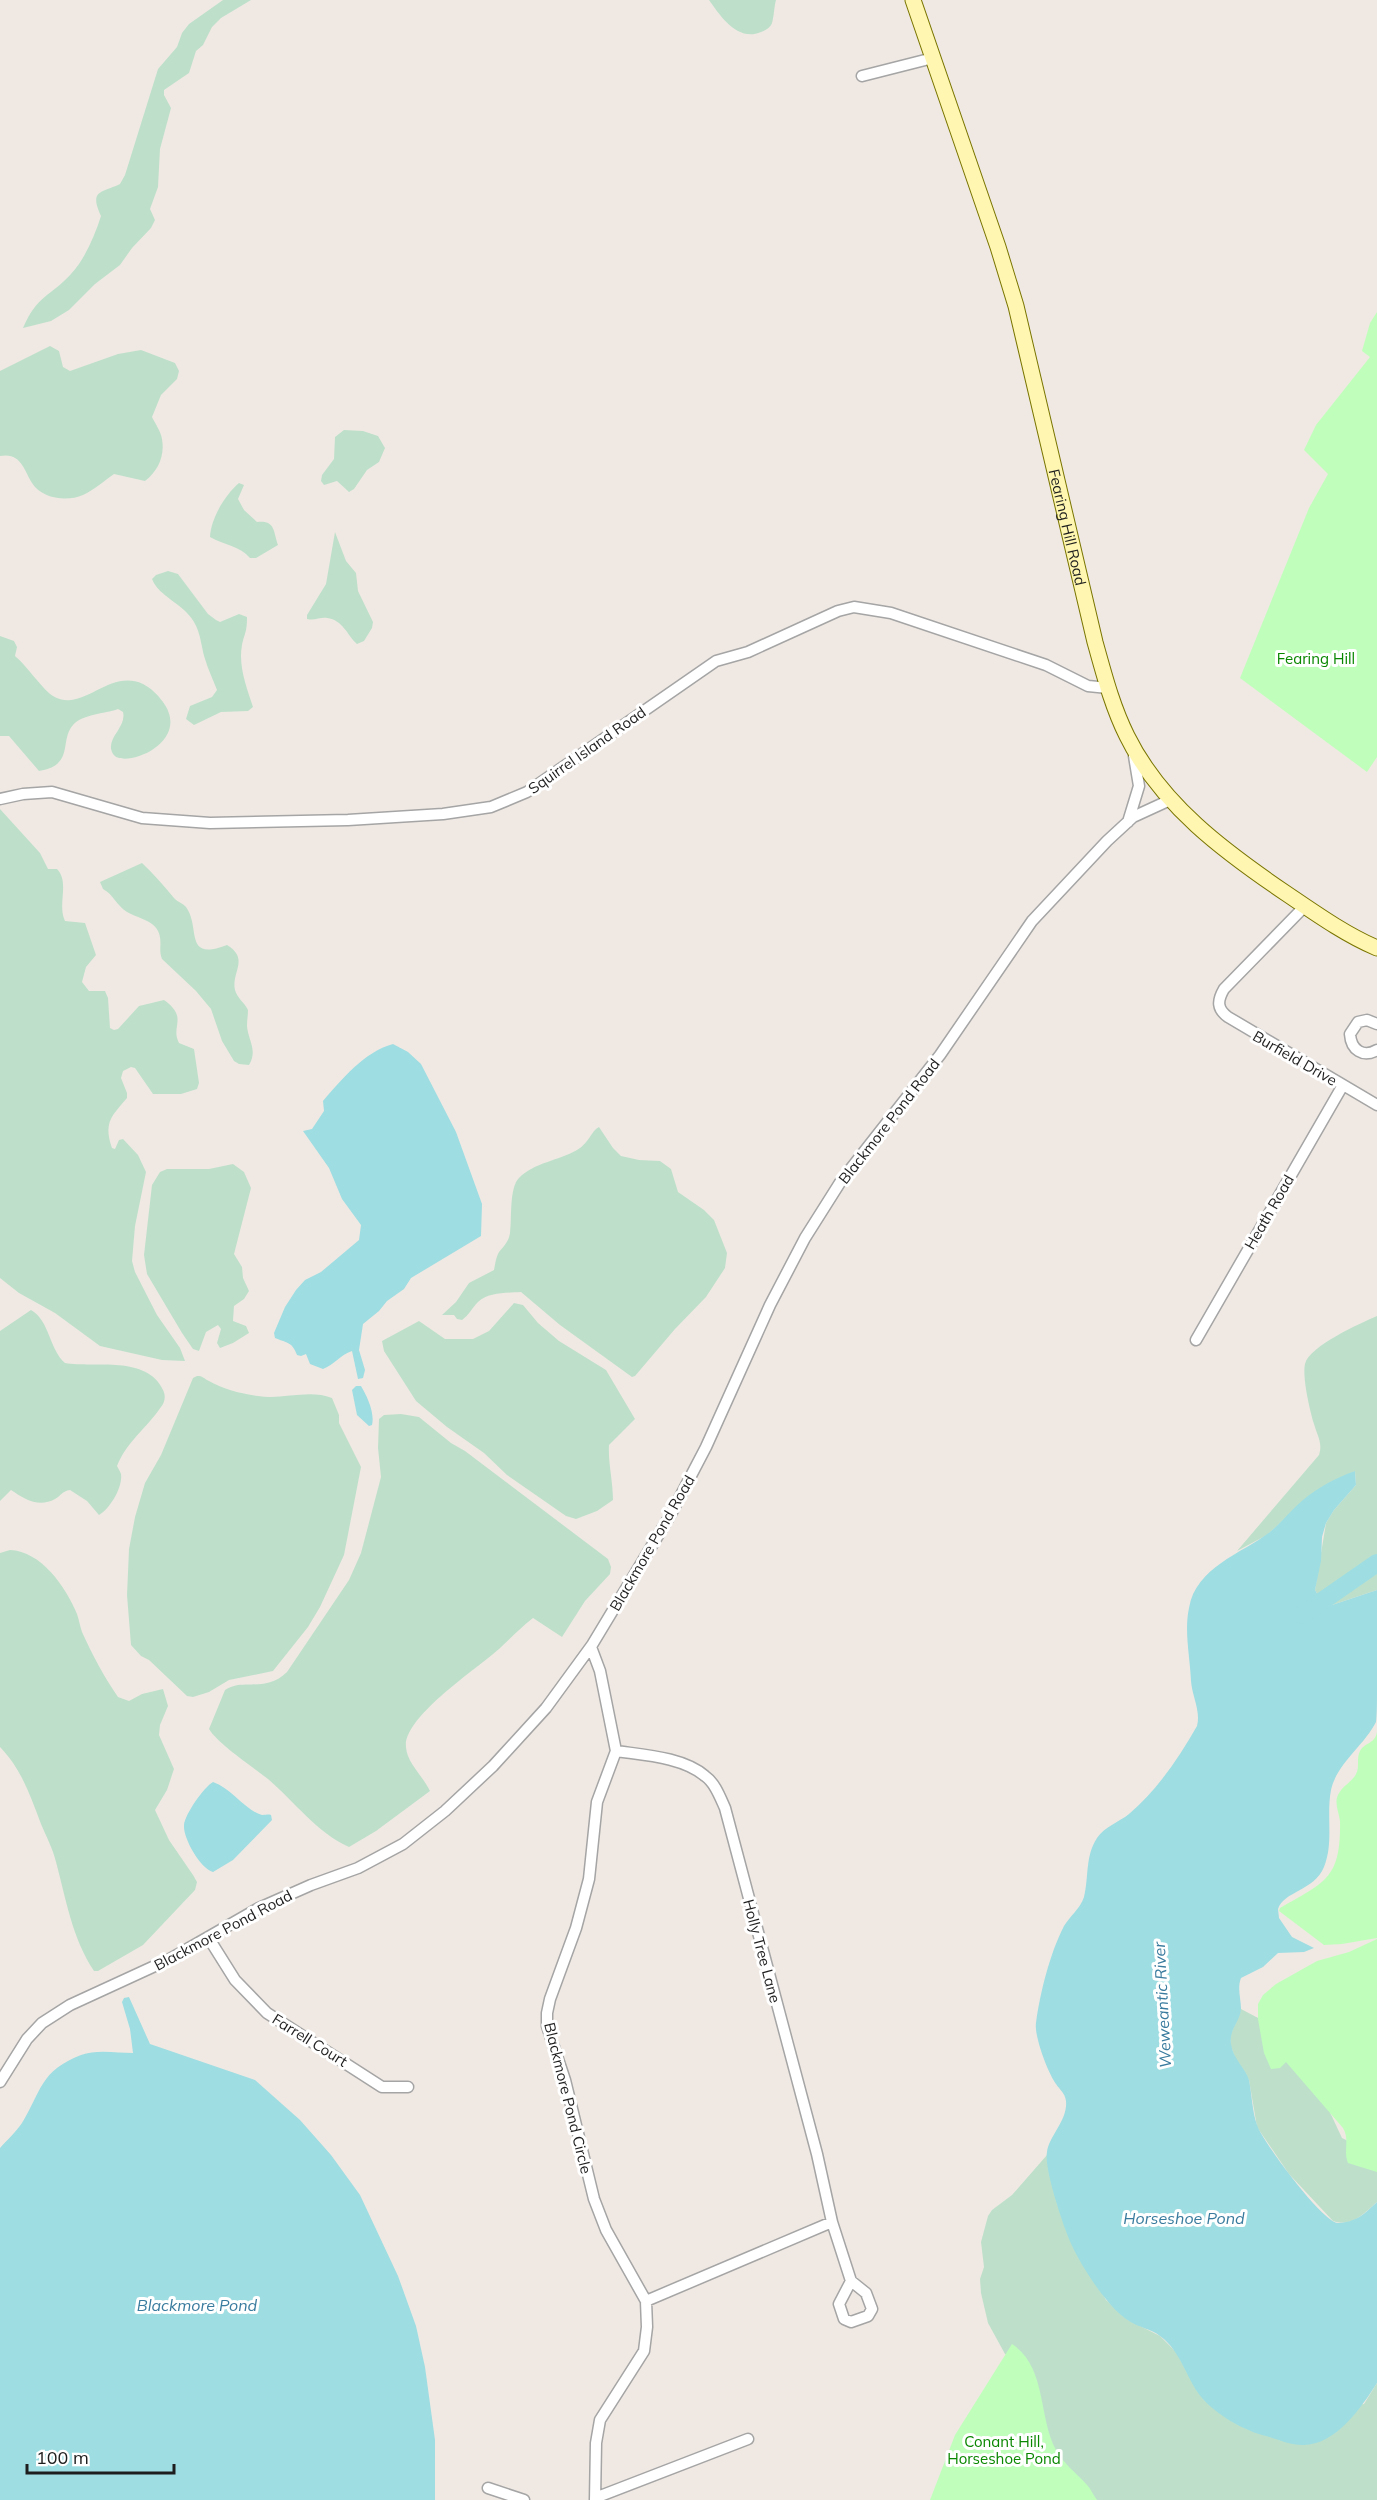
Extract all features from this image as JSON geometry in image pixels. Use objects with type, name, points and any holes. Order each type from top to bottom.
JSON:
[{"type":"main road","name":"Fearing Hill Road","points":[[912,0],[999,247],[1016,306],[1095,642],[1108,688],[1131,744],[1170,800],[1235,857],[1305,906],[1377,948]]},
{"type":"street","points":[[862,76],[933,58]]},
{"type":"street","name":"Squirrel Island Road","points":[[0,799],[23,794],[52,792],[142,818],[210,823],[338,820],[443,814],[491,807],[527,792],[711,664],[771,643],[838,611],[854,608],[891,613],[1046,665],[1088,686],[1108,688]]},
{"type":"street","name":"Blackmore Pond Road","points":[[1128,822],[1139,786],[1131,744]]},
{"type":"street","name":"Blackmore Pond Road","points":[[0,2082],[27,2038],[42,2023],[70,2005],[161,1963],[292,1892],[358,1868],[403,1844],[445,1811],[493,1766],[546,1708],[591,1647],[671,1514],[706,1447],[770,1305],[805,1238],[841,1181],[940,1055],[1032,921],[1128,822],[1147,810],[1170,800]]},
{"type":"street","name":"Burfield Drive","points":[[1305,906],[1224,989],[1218,1005],[1228,1017],[1377,1105]]},
{"type":"street","points":[[1377,1024],[1367,1020],[1359,1022],[1352,1029],[1350,1039],[1359,1052],[1369,1054],[1377,1050]]},
{"type":"street","name":"Heath Road","points":[[1196,1340],[1343,1085]]},
{"type":"street","points":[[591,1647],[600,1671],[616,1751]]},
{"type":"street","name":"Holly Tree Lane","points":[[616,1751],[675,1760],[705,1776],[725,1808],[817,2154],[832,2222],[851,2281]]},
{"type":"street","name":"Blackmore Pond Circle","points":[[616,1751],[597,1802],[589,1879],[576,1928],[550,1999],[547,2019],[565,2080],[594,2199],[606,2230],[646,2301]]},
{"type":"street","name":"Farrell Court","points":[[208,1937],[235,1980],[267,2013],[382,2087],[408,2088]]},
{"type":"street","points":[[748,2439],[595,2499],[597,2430],[605,2409],[644,2351],[646,2301],[832,2222]]},
{"type":"street","points":[[488,2488],[524,2500]]},
{"type":"green space","points":[[223,0],[251,0],[221,18],[212,27],[203,45],[196,51],[189,73],[164,90],[164,95],[171,108],[160,149],[158,187],[150,209],[155,220],[151,228],[120,265],[95,284],[69,310],[51,321],[23,328],[39,302],[76,268],[93,239],[101,216],[96,201],[97,197],[102,191],[120,184],[125,175],[158,69],[177,47],[182,33],[189,24]]},
{"type":"green space","points":[[709,0],[776,0],[772,23],[763,31],[745,34],[731,26]]},
{"type":"green space","name":"Fearing Hill","points":[[1377,312],[1377,757],[1367,772],[1240,678],[1309,508],[1328,474],[1304,450],[1316,425],[1370,357],[1362,351],[1370,323]]},
{"type":"green space","points":[[50,346],[59,351],[63,367],[70,371],[118,354],[141,350],[175,363],[179,371],[177,379],[161,395],[152,417],[161,436],[163,445],[161,457],[154,473],[145,481],[114,474],[83,495],[55,498],[36,488],[17,459],[7,455],[0,456],[0,371]]},
{"type":"green space","points":[[344,430],[363,431],[378,436],[385,448],[379,462],[367,470],[354,489],[349,492],[337,481],[324,485],[321,481],[322,475],[334,459],[335,437]]},
{"type":"green space","points":[[239,483],[244,485],[238,499],[244,510],[257,522],[270,524],[278,545],[256,558],[250,558],[237,548],[210,537],[213,522],[220,507]]},
{"type":"green space","points":[[335,532],[346,561],[356,573],[358,591],[373,622],[364,641],[357,644],[341,625],[332,619],[307,619],[307,615],[326,584]]},
{"type":"green space","points":[[168,571],[178,574],[208,614],[216,620],[220,622],[239,614],[247,617],[241,661],[253,707],[248,711],[221,712],[194,725],[186,719],[190,706],[212,697],[217,690],[194,622],[184,610],[160,591],[152,579]]},
{"type":"green space","points":[[0,636],[14,641],[17,647],[15,656],[49,693],[64,700],[85,696],[118,682],[130,681],[143,684],[161,699],[170,717],[169,730],[163,741],[141,755],[119,758],[113,754],[111,743],[123,718],[123,712],[118,709],[77,721],[69,731],[62,758],[58,764],[39,771],[9,736],[0,736]]},
{"type":"green space","points":[[0,809],[40,853],[48,869],[57,869],[61,874],[63,880],[62,908],[65,921],[85,923],[96,955],[86,967],[82,982],[89,991],[105,991],[108,998],[110,1028],[118,1029],[139,1006],[164,1000],[176,1012],[178,1022],[176,1032],[179,1043],[194,1049],[199,1083],[197,1089],[181,1094],[153,1094],[135,1068],[131,1067],[123,1071],[121,1078],[127,1098],[110,1120],[108,1132],[112,1148],[115,1149],[119,1140],[123,1139],[138,1155],[146,1172],[135,1226],[132,1261],[135,1272],[157,1315],[180,1348],[185,1361],[162,1360],[100,1346],[55,1313],[19,1293],[0,1278]]},
{"type":"green space","points":[[142,863],[175,899],[186,907],[199,946],[204,949],[213,949],[227,945],[237,955],[239,961],[234,983],[237,996],[248,1010],[247,1026],[253,1050],[249,1065],[234,1061],[222,1041],[211,1009],[196,991],[162,959],[160,938],[156,927],[124,909],[103,889],[100,882]]},
{"type":"green space","points":[[599,1127],[621,1156],[660,1161],[671,1169],[678,1192],[714,1220],[727,1253],[725,1268],[706,1297],[632,1377],[560,1325],[521,1292],[487,1296],[478,1302],[462,1320],[457,1319],[454,1315],[442,1315],[456,1302],[469,1283],[494,1270],[498,1254],[509,1236],[512,1196],[519,1178],[539,1165],[577,1150]]},
{"type":"green space","points":[[233,1164],[244,1172],[251,1188],[234,1254],[242,1267],[243,1278],[249,1291],[244,1299],[234,1306],[233,1321],[246,1326],[249,1333],[220,1348],[217,1343],[221,1329],[218,1325],[206,1332],[199,1351],[193,1349],[182,1333],[147,1274],[144,1255],[152,1185],[160,1172],[167,1169],[209,1169]]},
{"type":"green space","points":[[514,1303],[523,1305],[538,1323],[559,1341],[606,1370],[635,1419],[609,1445],[613,1500],[597,1511],[576,1519],[566,1516],[507,1475],[484,1453],[447,1427],[416,1401],[384,1351],[382,1341],[419,1321],[445,1339],[473,1339],[489,1331]]},
{"type":"green space","points":[[31,1310],[42,1321],[65,1363],[133,1367],[155,1379],[164,1392],[165,1399],[156,1415],[121,1457],[117,1466],[121,1474],[118,1491],[107,1508],[99,1515],[87,1501],[70,1490],[43,1503],[26,1499],[11,1490],[0,1501],[0,1331]]},
{"type":"green space","points":[[1377,1316],[1377,1590],[1329,1606],[1323,1604],[1315,1590],[1326,1523],[1356,1485],[1355,1471],[1313,1493],[1267,1535],[1237,1551],[1319,1455],[1320,1443],[1310,1411],[1304,1370],[1309,1357],[1336,1336]]},
{"type":"green space","points":[[197,1376],[226,1389],[252,1395],[276,1397],[314,1394],[332,1398],[339,1415],[339,1423],[361,1467],[344,1555],[308,1627],[273,1671],[229,1680],[209,1692],[193,1697],[187,1696],[131,1645],[127,1595],[129,1549],[145,1483],[161,1455],[193,1378]]},
{"type":"green space","points":[[401,1414],[419,1417],[608,1559],[611,1567],[610,1574],[585,1601],[562,1637],[533,1618],[429,1708],[408,1735],[406,1747],[409,1759],[430,1791],[376,1831],[349,1847],[316,1825],[268,1779],[228,1748],[209,1729],[225,1690],[232,1686],[270,1682],[279,1679],[287,1672],[349,1580],[361,1553],[381,1477],[378,1448],[379,1419],[384,1415]]},
{"type":"green space","points":[[10,1550],[32,1557],[51,1572],[59,1582],[77,1614],[82,1632],[94,1657],[118,1697],[129,1701],[142,1694],[163,1689],[168,1706],[160,1725],[159,1735],[174,1769],[167,1790],[155,1810],[169,1840],[197,1882],[195,1890],[143,1945],[98,1971],[94,1971],[80,1945],[53,1852],[29,1793],[20,1774],[0,1747],[0,1553]]},
{"type":"green space","points":[[1377,1732],[1377,1938],[1324,1945],[1279,1911],[1280,1908],[1319,1884],[1333,1867],[1340,1840],[1337,1798],[1356,1774],[1360,1751],[1374,1739]]},
{"type":"green space","points":[[1377,1939],[1377,2172],[1348,2163],[1343,2128],[1286,2062],[1280,2068],[1271,2069],[1264,2053],[1258,2019],[1258,2004],[1263,1995],[1276,1984],[1317,1961],[1349,1952]]},
{"type":"green space","points":[[1241,2009],[1262,2020],[1328,2108],[1342,2138],[1377,2155],[1377,2202],[1352,2221],[1333,2221],[1289,2174],[1257,2127],[1249,2080],[1238,2065],[1231,2047],[1230,2036]]},
{"type":"green space","points":[[1047,2155],[1058,2206],[1106,2300],[1128,2320],[1160,2336],[1176,2352],[1204,2400],[1233,2422],[1364,2404],[1377,2383],[1377,2500],[1072,2500],[1021,2367],[1005,2354],[988,2323],[981,2293],[980,2279],[984,2267],[981,2242],[988,2216],[992,2210],[1012,2195]]},
{"type":"green space","name":"Conant Hill, Horseshoe Pond","points":[[1012,2344],[1023,2354],[1037,2379],[1046,2423],[1056,2450],[1097,2500],[930,2500],[955,2435]]},
{"type":"water","points":[[393,1044],[408,1052],[421,1064],[456,1132],[482,1204],[481,1236],[411,1278],[404,1289],[387,1301],[363,1324],[359,1350],[365,1370],[363,1378],[358,1379],[352,1351],[323,1369],[310,1364],[306,1354],[297,1355],[291,1345],[275,1338],[274,1333],[285,1307],[305,1280],[321,1272],[359,1240],[361,1225],[342,1199],[329,1168],[303,1131],[312,1129],[324,1111],[323,1101],[354,1067],[372,1053]]},
{"type":"water","points":[[356,1386],[361,1386],[368,1400],[372,1425],[369,1426],[357,1415],[352,1390]]},
{"type":"water","name":"Horseshoe Pond","points":[[1355,1471],[1356,1485],[1326,1523],[1315,1590],[1323,1604],[1329,1606],[1377,1590],[1376,1722],[1334,1780],[1330,1800],[1329,1848],[1324,1867],[1313,1881],[1286,1898],[1278,1909],[1279,1918],[1292,1937],[1314,1948],[1304,1952],[1278,1953],[1263,1967],[1241,1978],[1239,1990],[1241,2009],[1231,2039],[1234,2054],[1249,2080],[1253,2109],[1261,2134],[1307,2196],[1330,2219],[1338,2223],[1355,2219],[1377,2202],[1377,2383],[1355,2414],[1336,2432],[1314,2444],[1297,2445],[1254,2432],[1230,2421],[1215,2410],[1197,2391],[1179,2358],[1167,2342],[1120,2314],[1101,2293],[1083,2267],[1066,2231],[1048,2168],[1048,2146],[1064,2115],[1066,2101],[1053,2079],[1039,2045],[1036,2023],[1043,1986],[1054,1948],[1064,1926],[1084,1897],[1093,1845],[1104,1831],[1129,1814],[1149,1795],[1175,1762],[1197,1726],[1198,1715],[1192,1687],[1187,1635],[1189,1608],[1193,1594],[1210,1572],[1270,1532],[1309,1496],[1327,1483]]},
{"type":"water","points":[[213,1782],[226,1789],[256,1813],[271,1815],[272,1820],[233,1860],[213,1872],[203,1865],[193,1852],[184,1831],[184,1825],[196,1801]]},
{"type":"water","name":"Blackmore Pond","points":[[129,1997],[150,2044],[255,2080],[300,2120],[331,2155],[360,2195],[398,2276],[416,2326],[425,2367],[435,2440],[435,2500],[0,2500],[0,2148],[22,2123],[44,2083],[57,2068],[87,2053],[133,2053],[130,2029],[122,2002],[124,1998]]},
{"type":"waterway","name":"Weweantic River","points":[[1302,1615],[1377,1563]]}]
